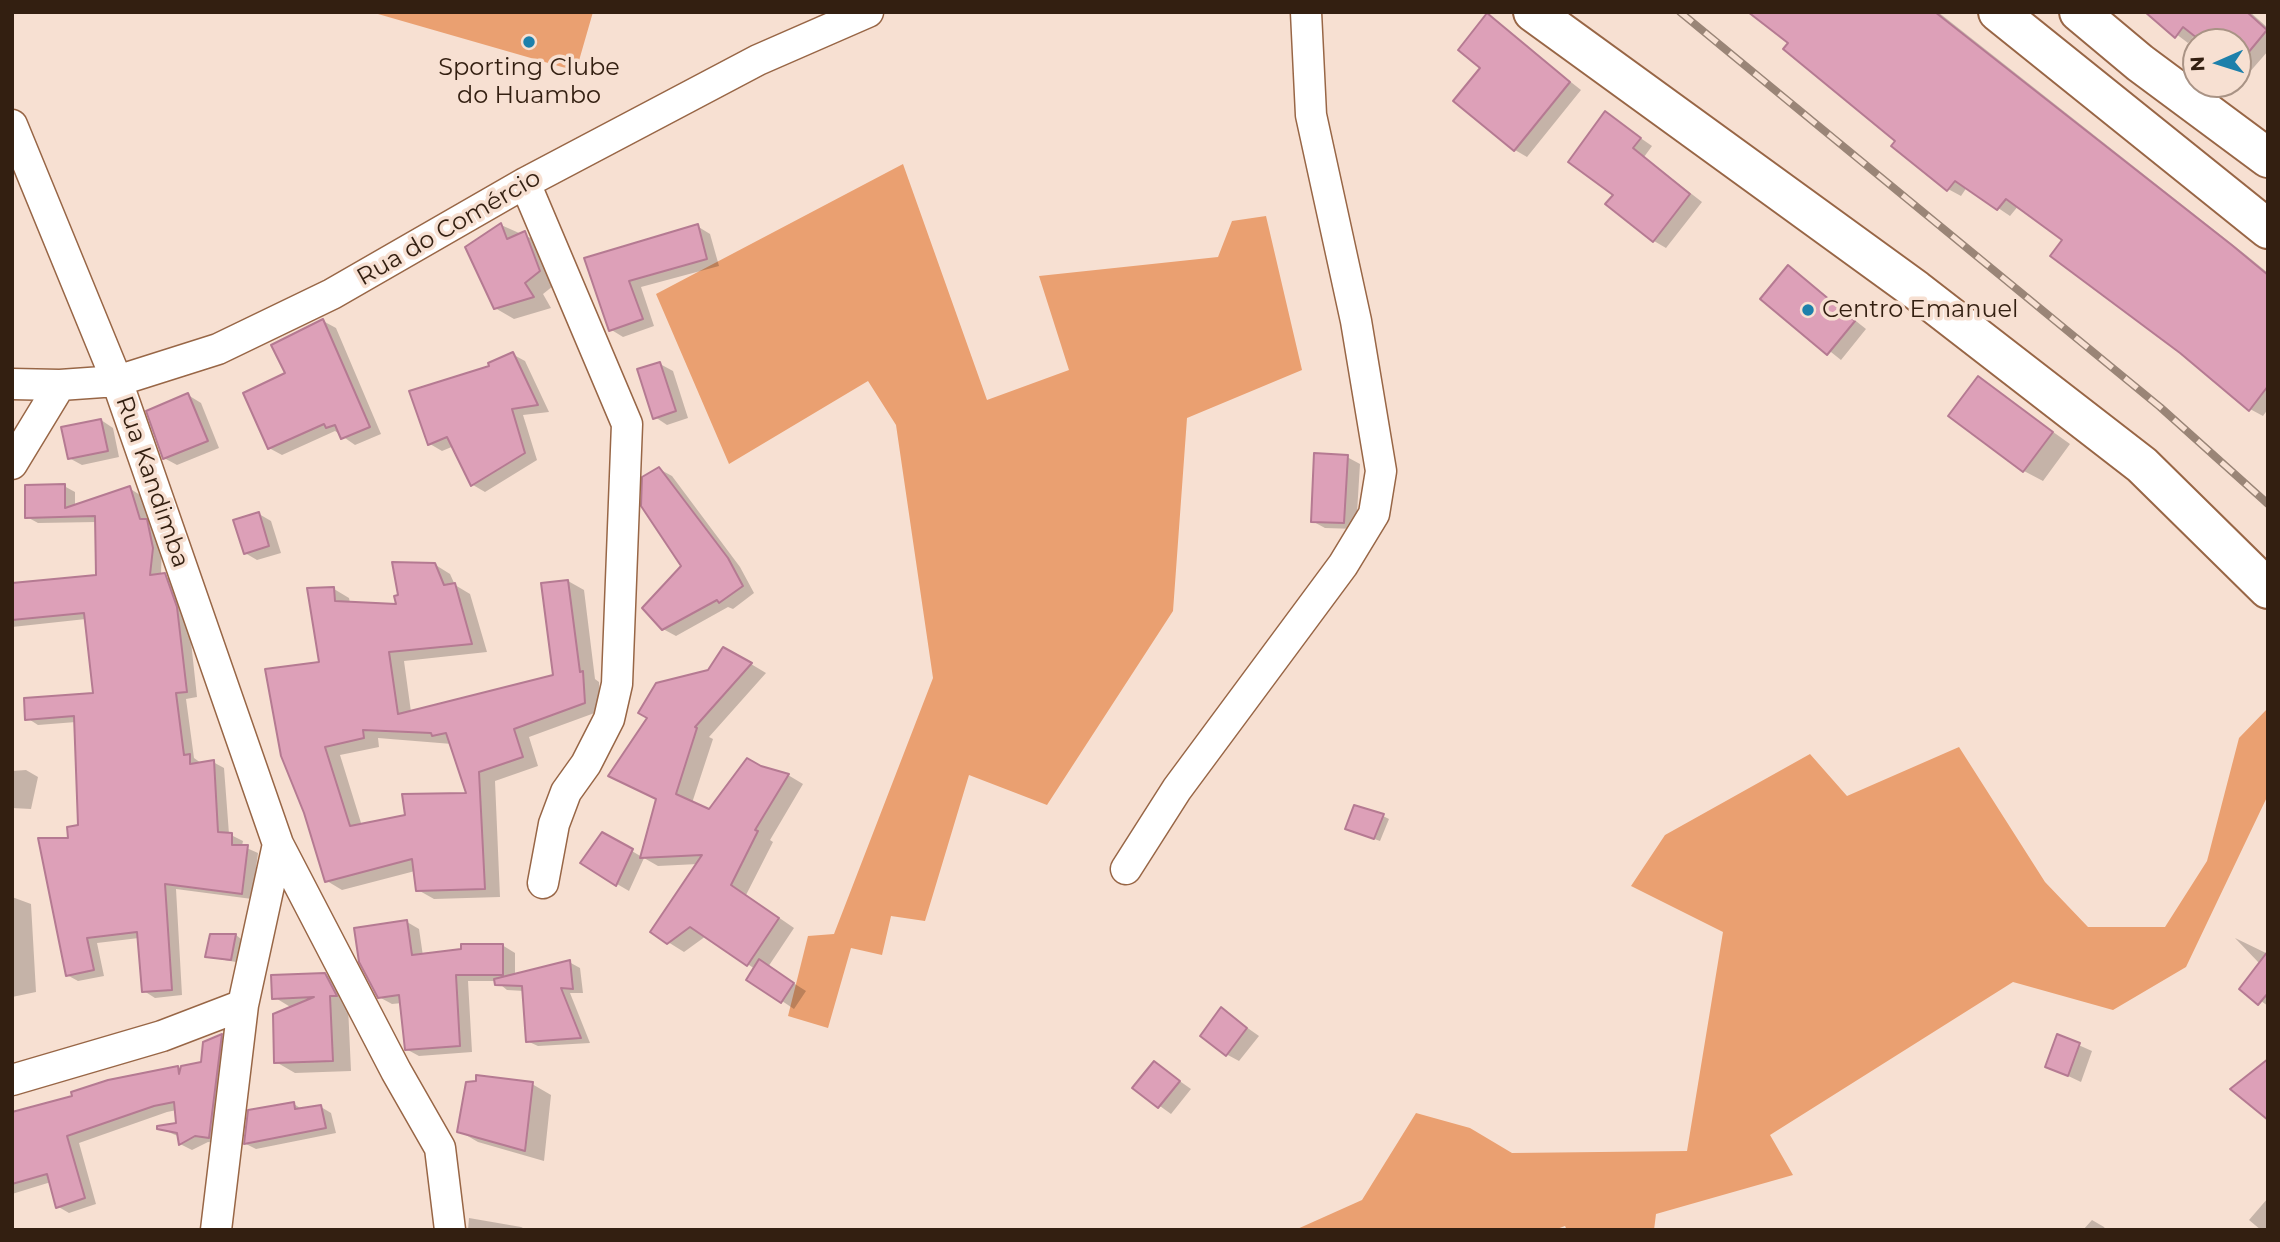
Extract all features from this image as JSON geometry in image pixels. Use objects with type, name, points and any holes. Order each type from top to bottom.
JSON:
[{"type":"main road","points":[[1533,12],[1916,290],[2142,465],[2268,589]]},
{"type":"main road","points":[[1998,12],[2268,229]]},
{"type":"main road","points":[[2079,12],[2140,63],[2268,158]]},
{"type":"main road","points":[[2108,100],[2140,63]]},
{"type":"street","name":"Rua do Comércio","points":[[12,384],[60,385],[117,381],[173,366],[241,338],[332,294],[525,183],[758,60],[868,12]]},
{"type":"street","points":[[1126,869],[1177,789],[1343,565],[1374,514],[1381,471],[1356,321],[1311,115],[1306,12]]},
{"type":"street","name":"Rua Kandimba","points":[[12,125],[117,381],[278,844],[396,1071],[440,1148],[450,1230]]},
{"type":"street","points":[[525,183],[627,424],[617,684],[609,719],[586,764],[566,792],[554,824],[543,883]]},
{"type":"street","points":[[12,464],[60,385]]},
{"type":"street","points":[[216,1230],[243,1004],[278,844]]},
{"type":"street","points":[[12,1080],[162,1036],[243,1004]]},
{"type":"shaded area","name":"Sporting Clube do Huambo","points":[[371,12],[593,12],[576,71]]},
{"type":"shaded area","points":[[903,164],[987,400],[1069,370],[1039,276],[1218,257],[1232,221],[1266,216],[1302,370],[1187,418],[1173,611],[1047,805],[969,775],[925,921],[891,916],[882,955],[851,948],[828,1028],[788,1016],[808,936],[834,934],[933,678],[896,425],[868,381],[729,464],[656,294]]},
{"type":"shaded area","points":[[2268,708],[2268,795],[2186,967],[2113,1010],[2013,982],[1770,1135],[1793,1175],[1656,1214],[1654,1230],[1567,1230],[1565,1226],[1554,1230],[1295,1230],[1362,1200],[1416,1113],[1470,1128],[1512,1153],[1687,1151],[1723,932],[1631,886],[1665,835],[1810,754],[1847,796],[1959,747],[2045,882],[2088,927],[2165,927],[2207,861],[2239,738]]},
{"type":"building","points":[[1748,12],[1935,12],[2268,275],[2268,386],[2249,411],[2180,353],[2050,256],[2062,240],[2006,199],[1997,210],[1955,181],[1947,191],[1891,146],[1895,141],[1783,49],[1788,43]]},
{"type":"building","points":[[2145,12],[2247,12],[2267,30],[2252,48],[2252,28],[2183,27],[2175,38]]},
{"type":"building","points":[[1487,13],[1570,82],[1514,151],[1453,101],[1480,68],[1458,50]]},
{"type":"building","points":[[1605,111],[1641,138],[1633,148],[1690,194],[1653,242],[1605,204],[1613,195],[1568,162]]},
{"type":"building","points":[[501,223],[507,239],[525,231],[540,271],[525,283],[534,297],[494,309],[465,247]]},
{"type":"building","points":[[698,224],[707,259],[629,281],[643,319],[609,331],[584,258]]},
{"type":"building","name":"Centro Emanuel","points":[[1788,265],[1855,321],[1827,355],[1760,299]]},
{"type":"building","points":[[323,319],[370,427],[341,439],[335,425],[326,428],[324,424],[268,449],[243,393],[285,373],[271,345]]},
{"type":"building","points":[[513,352],[538,405],[512,409],[525,453],[471,486],[447,437],[428,445],[409,391],[489,366],[488,363]]},
{"type":"building","points":[[660,362],[676,411],[653,419],[637,369]]},
{"type":"building","points":[[1978,376],[2053,432],[2023,472],[1948,416]]},
{"type":"building","points":[[188,393],[208,441],[163,459],[146,411]]},
{"type":"building","points":[[101,419],[108,451],[68,459],[61,427]]},
{"type":"building","points":[[1314,453],[1348,455],[1344,523],[1311,522]]},
{"type":"building","points":[[659,467],[728,558],[743,586],[719,603],[717,600],[662,630],[642,608],[681,566],[641,506],[642,477]]},
{"type":"building","points":[[65,484],[65,508],[130,486],[140,519],[147,519],[153,548],[150,575],[165,573],[177,607],[187,692],[176,693],[184,755],[190,754],[190,764],[214,760],[218,832],[232,833],[232,845],[248,845],[242,894],[165,884],[172,990],[142,992],[137,932],[87,938],[94,970],[66,976],[38,838],[68,838],[67,827],[78,825],[74,716],[25,720],[24,698],[93,693],[84,613],[12,620],[12,583],[96,575],[95,516],[25,518],[25,485]]},
{"type":"building","points":[[259,512],[269,546],[244,554],[233,520]]},
{"type":"building","points":[[392,562],[435,563],[444,585],[455,583],[472,644],[389,652],[398,714],[553,675],[541,583],[568,580],[580,672],[583,671],[585,703],[514,729],[523,757],[479,772],[485,889],[416,891],[412,859],[325,882],[304,813],[281,756],[265,669],[319,662],[307,588],[334,587],[335,601],[396,604],[394,596],[398,595]],"holes":[[[363,730],[431,733],[432,736],[446,733],[466,793],[402,794],[405,815],[350,826],[325,747],[364,738]]]},
{"type":"building","points":[[723,647],[752,663],[695,727],[697,728],[676,794],[709,809],[747,758],[761,766],[789,774],[755,830],[758,831],[731,885],[779,918],[747,966],[690,927],[667,944],[650,932],[702,855],[640,858],[656,799],[608,776],[647,718],[638,713],[656,683],[708,670]]},
{"type":"building","points":[[1354,805],[1384,814],[1374,839],[1345,829]]},
{"type":"building","points":[[602,832],[633,849],[616,886],[580,863]]},
{"type":"building","points":[[407,920],[412,955],[461,949],[461,944],[503,944],[503,975],[456,975],[460,1046],[405,1050],[399,995],[378,998],[359,962],[354,928]]},
{"type":"building","points":[[210,934],[236,934],[231,960],[205,957]]},
{"type":"building","points":[[2268,951],[2268,993],[2258,1005],[2239,989]]},
{"type":"building","points":[[759,959],[794,983],[781,1003],[746,980]]},
{"type":"building","points":[[570,960],[573,989],[561,988],[581,1038],[526,1042],[522,986],[495,985],[494,979]]},
{"type":"building","points":[[325,973],[337,996],[330,996],[333,1061],[274,1063],[273,1014],[314,997],[272,999],[271,975]]},
{"type":"building","points":[[1221,1007],[1247,1028],[1226,1056],[1200,1036]]},
{"type":"building","points":[[222,1034],[209,1138],[195,1136],[179,1145],[177,1133],[157,1129],[157,1126],[176,1123],[174,1102],[154,1106],[67,1136],[85,1198],[56,1208],[47,1174],[12,1184],[12,1112],[72,1096],[71,1092],[108,1080],[178,1066],[179,1074],[181,1066],[201,1062],[203,1042]]},
{"type":"building","points":[[2057,1034],[2080,1043],[2068,1076],[2045,1067]]},
{"type":"building","points":[[2268,1059],[2268,1120],[2230,1089]]},
{"type":"building","points":[[1154,1061],[1180,1081],[1158,1108],[1132,1088]]},
{"type":"building","points":[[476,1075],[533,1082],[525,1151],[457,1132],[466,1082],[476,1081]]},
{"type":"building","points":[[294,1102],[295,1109],[321,1105],[326,1128],[244,1144],[248,1110]]},
{"type":"railway","points":[[1680,12],[2160,407],[2268,504]]},
{"type":"place","name":"Sporting Clube do Huambo","points":[[529,42]]},
{"type":"place","name":"Centro Emanuel","points":[[1808,310]]}]
